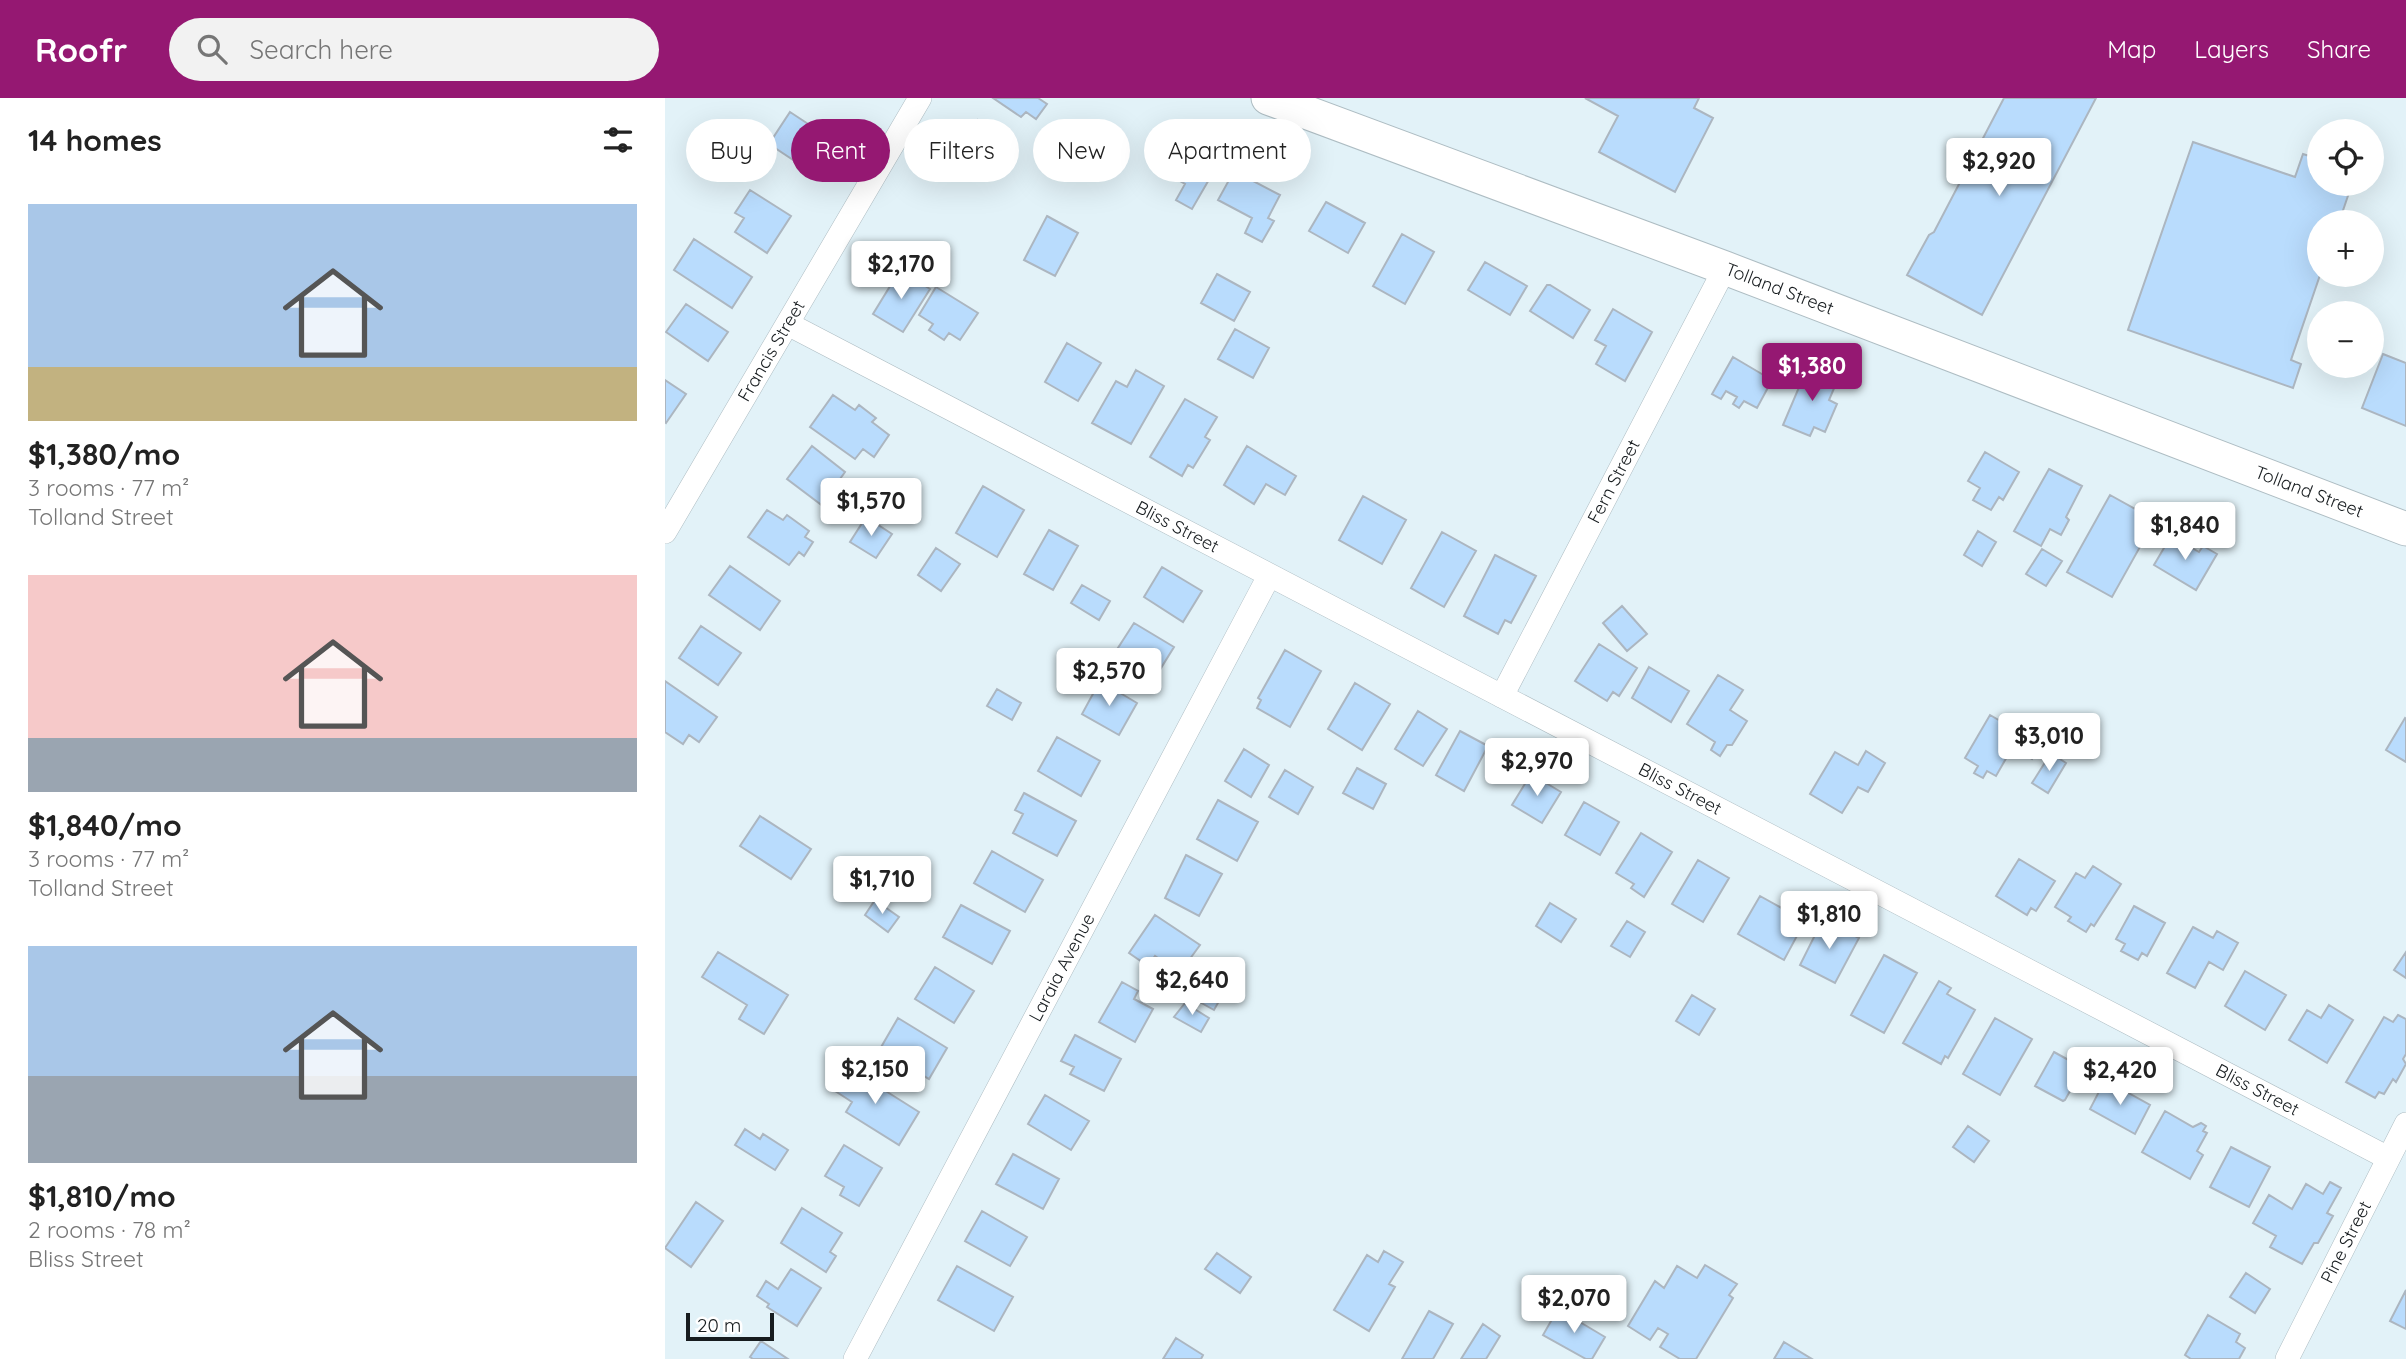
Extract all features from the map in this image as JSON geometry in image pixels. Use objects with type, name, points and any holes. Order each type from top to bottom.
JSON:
[{"type":"main road","name":"Tolland Street","points":[[1268,98],[1725,268],[2406,529]]},
{"type":"street","name":"Francis Street","points":[[665,533],[920,98]]},
{"type":"street","name":"Fern Street","points":[[1502,696],[1725,268]]},
{"type":"street","name":"Bliss Street","points":[[788,324],[2388,1158]]},
{"type":"street","name":"Laraia Avenue","points":[[855,1359],[1269,576]]},
{"type":"street","name":"Pine Street","points":[[2287,1359],[2406,1124]]},
{"type":"building","points":[[993,98],[1038,98],[1047,104],[1036,119],[1026,112],[1021,117]]},
{"type":"building","points":[[1585,98],[1699,98],[1694,108],[1713,118],[1675,192],[1599,152],[1618,116]]},
{"type":"building","points":[[2004,98],[2096,98],[1982,315],[1907,275],[1929,235],[1934,232]]},
{"type":"building","points":[[790,112],[801,119],[791,119],[791,159],[777,149],[777,132]]},
{"type":"building","points":[[2193,142],[2295,177],[2303,154],[2307,155],[2307,196],[2348,196],[2343,210],[2307,210],[2307,287],[2316,287],[2311,301],[2307,301],[2307,313],[2291,360],[2301,364],[2293,388],[2128,330]]},
{"type":"building","points":[[1182,182],[1208,182],[1192,209],[1176,200],[1185,184]]},
{"type":"building","points":[[1228,182],[1255,182],[1280,195],[1268,218],[1274,221],[1262,242],[1245,233],[1252,218],[1218,200]]},
{"type":"building","points":[[750,190],[791,216],[767,253],[735,232],[744,218],[735,213]]},
{"type":"building","points":[[1326,202],[1365,223],[1348,253],[1309,231]]},
{"type":"building","points":[[1047,216],[1078,233],[1055,276],[1024,260]]},
{"type":"building","points":[[1402,234],[1434,252],[1405,304],[1373,286]]},
{"type":"building","points":[[694,239],[752,277],[732,308],[674,270]]},
{"type":"building","points":[[1485,262],[1527,286],[1510,315],[1468,290]]},
{"type":"building","points":[[900,270],[930,289],[903,332],[873,314]]},
{"type":"building","points":[[1217,274],[1250,292],[1234,321],[1201,303]]},
{"type":"building","points":[[1547,285],[1590,310],[1573,338],[1530,311]]},
{"type":"building","points":[[936,287],[978,313],[960,340],[949,333],[944,340],[929,330],[933,324],[919,315]]},
{"type":"building","points":[[686,304],[728,332],[708,361],[666,332]]},
{"type":"building","points":[[1613,309],[1652,332],[1625,381],[1596,364],[1606,346],[1595,340]]},
{"type":"building","points":[[1235,329],[1269,348],[1253,378],[1218,359]]},
{"type":"building","points":[[1067,343],[1101,363],[1078,401],[1045,382]]},
{"type":"building","points":[[2384,354],[2406,363],[2406,426],[2362,408],[2374,378],[2384,378]]},
{"type":"building","points":[[1733,357],[1772,380],[1757,408],[1744,401],[1739,408],[1733,404],[1737,397],[1726,391],[1721,399],[1712,394]]},
{"type":"building","points":[[1808,366],[1838,379],[1829,400],[1837,404],[1825,432],[1814,427],[1810,436],[1783,425]]},
{"type":"building","points":[[1136,370],[1164,386],[1131,444],[1092,423],[1116,381],[1127,387]]},
{"type":"building","points":[[665,380],[686,394],[666,423],[665,422]]},
{"type":"building","points":[[833,395],[855,410],[859,405],[876,418],[872,422],[889,435],[874,457],[863,449],[855,459],[810,427]]},
{"type":"building","points":[[1185,399],[1217,417],[1205,437],[1210,440],[1193,468],[1188,465],[1182,476],[1150,457]]},
{"type":"building","points":[[812,446],[845,472],[840,479],[856,491],[836,516],[787,479]]},
{"type":"building","points":[[1247,446],[1296,476],[1285,495],[1266,484],[1254,504],[1224,485]]},
{"type":"building","points":[[1985,452],[2019,472],[2003,500],[1999,497],[1991,510],[1973,500],[1980,488],[1968,481]]},
{"type":"building","points":[[2049,469],[2082,486],[2066,517],[2069,520],[2061,535],[2050,529],[2041,546],[2014,531]]},
{"type":"building","points":[[983,486],[1024,510],[997,557],[956,533]]},
{"type":"building","points":[[2110,495],[2155,520],[2112,597],[2067,572]]},
{"type":"building","points":[[1363,496],[1406,520],[1382,564],[1339,540]]},
{"type":"building","points":[[767,510],[783,520],[787,515],[809,531],[805,537],[813,542],[804,556],[799,552],[789,565],[748,537]]},
{"type":"building","points":[[866,517],[892,534],[876,558],[850,542]]},
{"type":"building","points":[[1049,530],[1078,546],[1053,590],[1024,574]]},
{"type":"building","points":[[1978,531],[1996,542],[1982,566],[1964,555]]},
{"type":"building","points":[[1442,532],[1476,551],[1444,607],[1411,588]]},
{"type":"building","points":[[2171,536],[2199,552],[2203,546],[2217,554],[2196,590],[2154,565]]},
{"type":"building","points":[[936,548],[960,564],[941,591],[918,575]]},
{"type":"building","points":[[2042,549],[2062,561],[2046,586],[2026,574]]},
{"type":"building","points":[[1495,555],[1536,576],[1511,623],[1505,620],[1498,634],[1464,616]]},
{"type":"building","points":[[730,566],[780,601],[760,630],[709,595]]},
{"type":"building","points":[[1162,567],[1202,591],[1183,622],[1144,597]]},
{"type":"building","points":[[1082,585],[1110,601],[1099,620],[1071,603]]},
{"type":"building","points":[[1622,606],[1647,634],[1627,651],[1603,623]]},
{"type":"building","points":[[1134,623],[1174,647],[1156,676],[1116,651]]},
{"type":"building","points":[[701,626],[741,653],[718,685],[679,658]]},
{"type":"building","points":[[1599,644],[1637,668],[1619,696],[1613,692],[1607,701],[1575,681]]},
{"type":"building","points":[[1285,650],[1321,671],[1290,727],[1257,708],[1261,700],[1258,698]]},
{"type":"building","points":[[1649,667],[1689,691],[1671,722],[1632,698]]},
{"type":"building","points":[[1718,675],[1743,690],[1730,710],[1747,721],[1732,745],[1727,745],[1720,756],[1711,750],[1715,742],[1687,724]]},
{"type":"building","points":[[665,681],[717,717],[699,742],[689,735],[683,744],[665,732]]},
{"type":"building","points":[[1100,681],[1137,703],[1119,735],[1082,714]]},
{"type":"building","points":[[1355,683],[1390,704],[1362,750],[1328,729]]},
{"type":"building","points":[[997,689],[1021,703],[1012,720],[987,706]]},
{"type":"building","points":[[1418,711],[1447,729],[1423,766],[1395,749]]},
{"type":"building","points":[[1990,715],[2016,730],[2020,722],[2045,736],[2032,759],[2012,748],[1996,776],[1987,771],[1983,778],[1974,773],[1978,766],[1965,758]]},
{"type":"building","points":[[2406,719],[2406,762],[2386,750]]},
{"type":"building","points":[[1460,731],[1488,746],[1464,791],[1436,775]]},
{"type":"building","points":[[1057,737],[1100,761],[1081,796],[1038,771]]},
{"type":"building","points":[[1244,749],[1269,765],[1251,797],[1225,781]]},
{"type":"building","points":[[1866,751],[1885,763],[1868,792],[1858,787],[1842,813],[1810,794],[1835,752],[1858,765]]},
{"type":"building","points":[[2051,753],[2066,763],[2048,793],[2032,783]]},
{"type":"building","points":[[1357,768],[1386,784],[1373,809],[1343,793]]},
{"type":"building","points":[[1285,770],[1313,787],[1298,814],[1269,797]]},
{"type":"building","points":[[1531,774],[1561,792],[1542,823],[1512,805]]},
{"type":"building","points":[[1024,793],[1076,821],[1057,856],[1013,833],[1023,814],[1015,810]]},
{"type":"building","points":[[1218,800],[1258,822],[1237,861],[1197,839]]},
{"type":"building","points":[[1584,802],[1619,822],[1600,855],[1565,835]]},
{"type":"building","points":[[760,816],[811,849],[791,879],[740,846]]},
{"type":"building","points":[[1641,833],[1672,852],[1644,897],[1631,888],[1634,884],[1616,873]]},
{"type":"building","points":[[992,851],[1043,880],[1025,912],[974,883]]},
{"type":"building","points":[[1186,855],[1222,874],[1199,916],[1165,898]]},
{"type":"building","points":[[2019,859],[2055,881],[2036,911],[2031,908],[2027,915],[1996,896]]},
{"type":"building","points":[[1698,860],[1729,878],[1703,922],[1672,904]]},
{"type":"building","points":[[2093,866],[2121,884],[2094,926],[2091,924],[2086,932],[2068,921],[2071,917],[2055,907],[2076,873],[2085,878]]},
{"type":"building","points":[[1760,896],[1805,921],[1784,960],[1738,934]]},
{"type":"building","points":[[875,900],[899,917],[888,932],[865,915]]},
{"type":"building","points":[[1550,903],[1576,919],[1561,942],[1536,926]]},
{"type":"building","points":[[961,905],[1010,931],[992,964],[943,937]]},
{"type":"building","points":[[2134,906],[2165,923],[2147,956],[2142,953],[2138,960],[2121,951],[2125,944],[2116,939]]},
{"type":"building","points":[[1155,915],[1200,945],[1184,967],[1176,962],[1172,968],[1155,956],[1148,966],[1129,953]]},
{"type":"building","points":[[1823,919],[1859,938],[1835,983],[1800,965]]},
{"type":"building","points":[[1627,921],[1645,932],[1630,957],[1611,946]]},
{"type":"building","points":[[2193,927],[2213,938],[2217,931],[2238,943],[2223,970],[2209,962],[2195,988],[2167,973]]},
{"type":"building","points":[[718,952],[788,995],[764,1034],[739,1019],[747,1005],[702,977]]},
{"type":"building","points":[[2406,952],[2406,978],[2394,970]]},
{"type":"building","points":[[1884,955],[1917,973],[1884,1033],[1851,1015]]},
{"type":"building","points":[[935,967],[974,991],[954,1023],[915,999]]},
{"type":"building","points":[[2245,971],[2286,995],[2265,1030],[2225,1006]]},
{"type":"building","points":[[1196,980],[1223,994],[1214,1010],[1187,995]]},
{"type":"building","points":[[1939,981],[1951,988],[1947,994],[1975,1010],[1948,1058],[1945,1056],[1941,1064],[1903,1043]]},
{"type":"building","points":[[1122,982],[1138,991],[1134,999],[1153,1009],[1135,1042],[1099,1022]]},
{"type":"building","points":[[1692,995],[1715,1009],[1699,1035],[1676,1021]]},
{"type":"building","points":[[1185,1003],[1209,1018],[1201,1032],[1174,1017]]},
{"type":"building","points":[[2329,1005],[2353,1020],[2327,1063],[2289,1040],[2307,1010],[2321,1018]]},
{"type":"building","points":[[2398,1015],[2406,1019],[2406,1054],[2403,1059],[2406,1064],[2396,1082],[2393,1079],[2384,1094],[2379,1092],[2375,1098],[2346,1082],[2384,1017],[2393,1022]]},
{"type":"building","points":[[898,1018],[947,1048],[929,1079],[880,1049]]},
{"type":"building","points":[[1995,1018],[2032,1039],[2000,1095],[1963,1074]]},
{"type":"building","points":[[1075,1035],[1121,1059],[1104,1091],[1070,1074],[1074,1067],[1061,1061]]},
{"type":"building","points":[[2054,1052],[2083,1068],[2063,1101],[2035,1086]]},
{"type":"building","points":[[846,1066],[919,1112],[899,1145],[846,1112],[852,1102],[832,1089]]},
{"type":"building","points":[[2105,1080],[2150,1105],[2135,1134],[2090,1109]]},
{"type":"building","points":[[1045,1095],[1089,1121],[1071,1150],[1028,1124]]},
{"type":"building","points":[[2165,1111],[2193,1127],[2201,1123],[2206,1126],[2203,1131],[2207,1133],[2197,1151],[2203,1155],[2190,1179],[2142,1152]]},
{"type":"building","points":[[1968,1126],[1989,1141],[1974,1162],[1953,1147]]},
{"type":"building","points":[[745,1129],[760,1139],[763,1134],[788,1150],[775,1170],[735,1145]]},
{"type":"building","points":[[844,1145],[882,1168],[859,1206],[840,1195],[844,1187],[825,1176]]},
{"type":"building","points":[[2231,1147],[2270,1167],[2249,1207],[2210,1187]]},
{"type":"building","points":[[1013,1154],[1059,1179],[1043,1209],[996,1184]]},
{"type":"building","points":[[2330,1182],[2341,1188],[2327,1213],[2333,1216],[2302,1264],[2270,1247],[2276,1236],[2253,1223],[2269,1195],[2292,1209],[2306,1184],[2323,1194]]},
{"type":"building","points":[[696,1202],[723,1221],[691,1267],[665,1248]]},
{"type":"building","points":[[802,1208],[842,1233],[830,1252],[836,1256],[826,1272],[781,1243]]},
{"type":"building","points":[[982,1211],[1027,1237],[1010,1266],[965,1241]]},
{"type":"building","points":[[1384,1251],[1403,1262],[1389,1284],[1395,1287],[1369,1331],[1334,1310],[1367,1255],[1378,1262]]},
{"type":"building","points":[[1217,1253],[1251,1277],[1240,1293],[1205,1269]]},
{"type":"building","points":[[1705,1265],[1737,1284],[1729,1295],[1733,1298],[1696,1359],[1680,1359],[1660,1347],[1668,1334],[1658,1328],[1650,1340],[1628,1326],[1655,1281],[1664,1288],[1677,1266],[1697,1278]]},
{"type":"building","points":[[957,1266],[1013,1297],[994,1331],[938,1300]]},
{"type":"building","points":[[791,1269],[821,1288],[797,1326],[767,1307],[769,1304],[757,1296],[766,1281],[778,1289]]},
{"type":"building","points":[[2246,1273],[2270,1289],[2255,1313],[2230,1297]]},
{"type":"building","points":[[2406,1290],[2406,1329],[2390,1321]]},
{"type":"building","points":[[1558,1309],[1605,1337],[1592,1359],[1586,1359],[1543,1335]]},
{"type":"building","points":[[1429,1311],[1453,1324],[1433,1359],[1402,1359]]},
{"type":"building","points":[[2208,1315],[2240,1334],[2236,1342],[2245,1348],[2239,1359],[2191,1359],[2185,1355]]},
{"type":"building","points":[[1483,1324],[1500,1336],[1486,1359],[1461,1359]]},
{"type":"building","points":[[1176,1338],[1203,1355],[1201,1359],[1163,1359]]},
{"type":"building","points":[[761,1341],[788,1359],[750,1357]]},
{"type":"building","points":[[1784,1342],[1812,1359],[1774,1359]]}]
